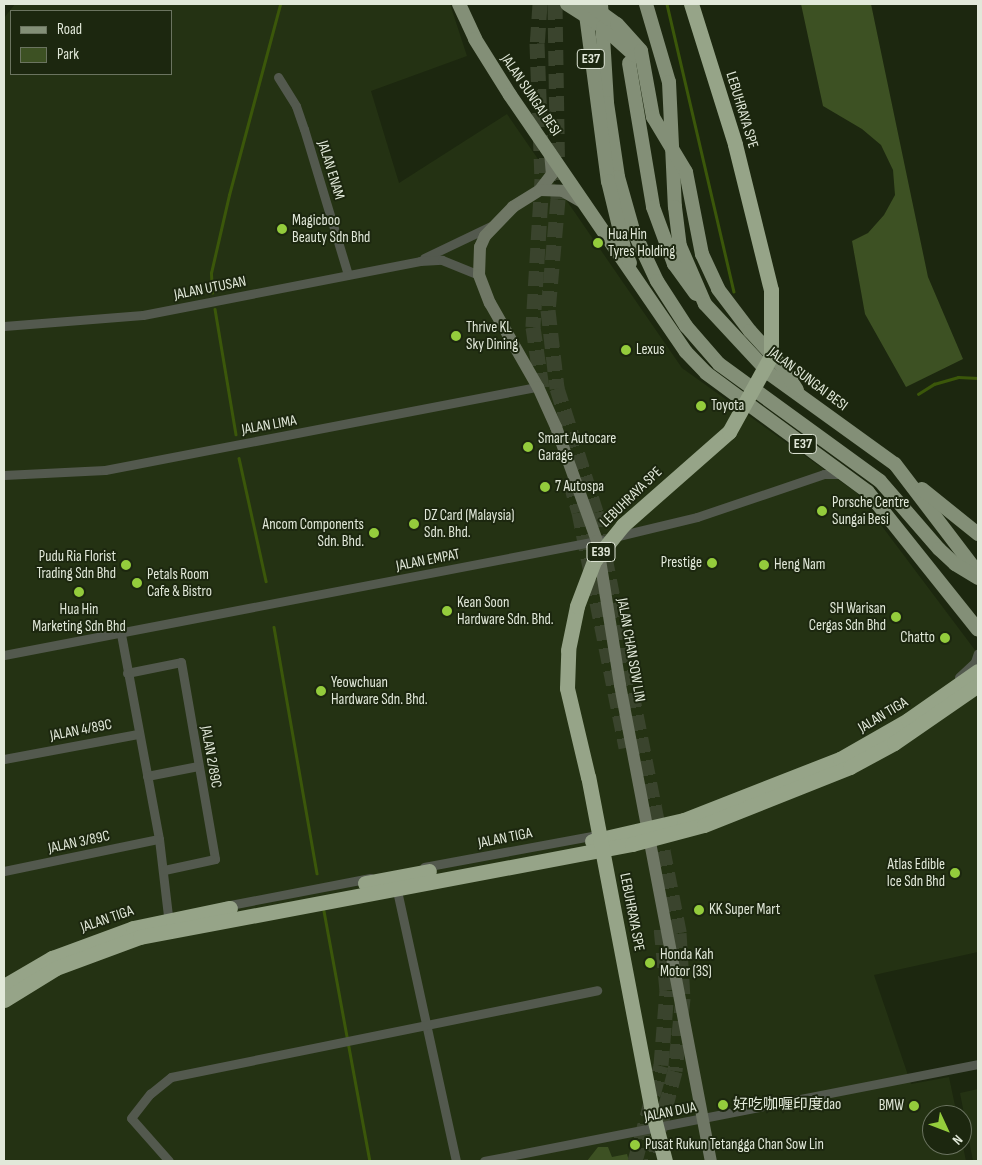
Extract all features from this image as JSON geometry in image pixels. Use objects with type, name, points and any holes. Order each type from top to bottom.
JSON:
[{"type":"highway","name":"LEBUHRAYA SPE","points":[[666,1161],[650,1106],[588,777],[567,688],[568,650],[577,606],[594,560],[623,525],[729,432],[771,356],[771,290],[734,144],[691,4]]},
{"type":"highway","name":"LEBUHRAYA SPE","points":[[675,1161],[648,1047],[594,775],[578,717],[574,652],[582,607],[598,563],[627,528],[731,436],[749,414],[778,357],[782,328],[766,249]]},
{"type":"highway","points":[[4,986],[52,958],[133,928],[536,852],[684,820],[840,759],[909,720],[978,671]]},
{"type":"highway","points":[[4,1000],[56,968],[140,937],[632,844],[704,825],[850,766],[894,743],[978,686]]},
{"type":"main road","name":"JALAN SUNGAI BESI","points":[[460,4],[484,55],[648,300]]},
{"type":"main road","points":[[567,4],[588,11],[632,51],[644,75],[653,117],[686,172],[702,254],[718,288],[750,332],[782,366],[803,399]]},
{"type":"main road","name":"E37","points":[[584,4],[598,114],[625,252],[648,300],[706,373],[851,477],[884,509],[976,624]]},
{"type":"main road","points":[[601,4],[606,103],[618,177],[633,230],[657,281],[686,326],[719,364],[880,481],[938,550],[955,564],[978,578]]},
{"type":"main road","name":"JALAN SUNGAI BESI","points":[[646,4],[669,82],[674,207],[680,246],[705,304],[763,368],[803,399],[858,434],[895,464],[978,573]]},
{"type":"main road","points":[[588,11],[619,46],[630,63],[647,183],[661,234],[685,284],[705,304]]},
{"type":"main road","points":[[895,464],[942,508],[978,534]]},
{"type":"street","name":"JALAN ENAM","points":[[278,77],[296,106],[348,275]]},
{"type":"street","name":"JALAN CHAN SOW LIN","points":[[550,152],[552,174],[540,190],[494,224],[480,247],[479,275],[490,303],[538,387],[571,465],[597,541],[617,666],[711,1161]]},
{"type":"street","points":[[540,190],[563,191],[584,204]]},
{"type":"street","name":"JALAN UTUSAN","points":[[420,261],[494,224]]},
{"type":"street","name":"JALAN UTUSAN","points":[[4,326],[144,315],[420,261],[442,260],[479,275]]},
{"type":"street","name":"JALAN LIMA","points":[[4,475],[105,470],[538,387]]},
{"type":"street","name":"JALAN EMPAT","points":[[4,655],[597,541],[698,517],[824,474],[834,472],[851,477]]},
{"type":"street","points":[[976,624],[978,637]]},
{"type":"street","points":[[121,634],[164,870],[170,934]]},
{"type":"street","name":"JALAN TIGA","points":[[4,978],[76,944],[132,924],[648,825],[706,810],[840,755],[938,696],[975,662],[978,653]]},
{"type":"street","name":"JALAN 2/89C","points":[[128,673],[180,662],[215,859],[164,870]]},
{"type":"street","name":"JALAN TIGA","points":[[4,1005],[59,971],[91,957],[134,942],[650,842],[725,821],[848,771],[909,736],[978,686]]},
{"type":"street","name":"JALAN 4/89C","points":[[4,759],[138,734]]},
{"type":"street","points":[[147,776],[198,766]]},
{"type":"street","name":"JALAN 3/89C","points":[[4,871],[159,840]]},
{"type":"street","points":[[393,873],[456,1161]]},
{"type":"street","points":[[169,1161],[132,1118],[150,1094],[171,1077],[426,1027],[597,990]]},
{"type":"street","name":"JALAN DUA","points":[[484,1161],[702,1120],[978,1064]]},
{"type":"shaded area","points":[[15,4],[450,4],[467,56],[371,91],[399,183],[507,114],[682,368],[857,493],[978,654],[978,952],[874,975],[911,1084],[949,1077],[955,1105],[922,1105],[922,1155],[965,1155],[966,1161],[4,1161],[4,18],[10,10],[10,75],[172,75],[172,10],[10,10]]},
{"type":"shaded area","points":[[978,1089],[978,1161],[973,1161],[972,1155],[972,1105],[962,1105],[960,1093]]},
{"type":"green space","points":[[801,4],[871,4],[928,277],[963,359],[906,387],[865,314],[852,241],[868,233],[884,215],[895,195],[893,170],[881,145],[862,129],[823,106]]},
{"type":"green space","points":[[598,1147],[608,1147],[612,1157],[627,1154],[629,1161],[587,1161]]},
{"type":"waterway","points":[[212,293],[211,273],[229,195],[280,4]]},
{"type":"waterway","points":[[667,4],[734,291]]},
{"type":"waterway","points":[[215,309],[236,434]]},
{"type":"waterway","points":[[918,394],[934,384],[958,377],[978,378]]},
{"type":"waterway","points":[[239,458],[266,581]]},
{"type":"waterway","points":[[274,627],[317,873]]},
{"type":"waterway","points":[[324,911],[370,1161]]},
{"type":"tunnel","points":[[540,4],[537,43],[542,179],[533,327],[543,395]]},
{"type":"tunnel","points":[[555,4],[558,199],[548,310],[557,388],[596,512],[679,933],[683,998],[675,1071],[651,1161]]},
{"type":"tunnel","points":[[570,481],[579,512],[626,747]]},
{"type":"tunnel","points":[[635,1161],[661,1065],[667,990],[661,927]]},
{"type":"place","name":"Magicboo Beauty Sdn Bhd","points":[[282,229]]},
{"type":"place","name":"Hua Hin Tyres Holding","points":[[598,243]]},
{"type":"place","name":"Thrive KL Sky Dining","points":[[456,336]]},
{"type":"place","name":"Lexus","points":[[626,350]]},
{"type":"place","name":"Toyota","points":[[701,406]]},
{"type":"place","name":"Smart Autocare Garage","points":[[528,447]]},
{"type":"place","name":"7 Autospa","points":[[545,487]]},
{"type":"place","name":"Porsche Centre Sungai Besi","points":[[822,511]]},
{"type":"place","name":"DZ Card (Malaysia) Sdn. Bhd.","points":[[414,524]]},
{"type":"place","name":"Ancom Components Sdn. Bhd.","points":[[374,533]]},
{"type":"place","name":"Prestige","points":[[712,563]]},
{"type":"place","name":"Pudu Ria Florist Trading Sdn Bhd","points":[[126,565]]},
{"type":"place","name":"Heng Nam","points":[[764,565]]},
{"type":"place","name":"Petals Room Cafe & Bistro","points":[[137,583]]},
{"type":"place","name":"Hua Hin Marketing Sdn Bhd","points":[[79,592]]},
{"type":"place","name":"Kean Soon Hardware Sdn. Bhd.","points":[[447,611]]},
{"type":"place","name":"SH Warisan Cergas Sdn Bhd","points":[[896,617]]},
{"type":"place","name":"Chatto","points":[[945,638]]},
{"type":"place","name":"Yeowchuan Hardware Sdn. Bhd.","points":[[321,691]]},
{"type":"place","name":"Atlas Edible Ice Sdn Bhd","points":[[955,873]]},
{"type":"place","name":"KK Super Mart","points":[[699,910]]},
{"type":"place","name":"Honda Kah Motor (3S)","points":[[650,963]]},
{"type":"place","name":"好吃咖喱印度dao","points":[[723,1105]]},
{"type":"place","name":"BMW","points":[[914,1106]]},
{"type":"place","name":"Pusat Rukun Tetangga Chan Sow Lin","points":[[635,1145]]}]
